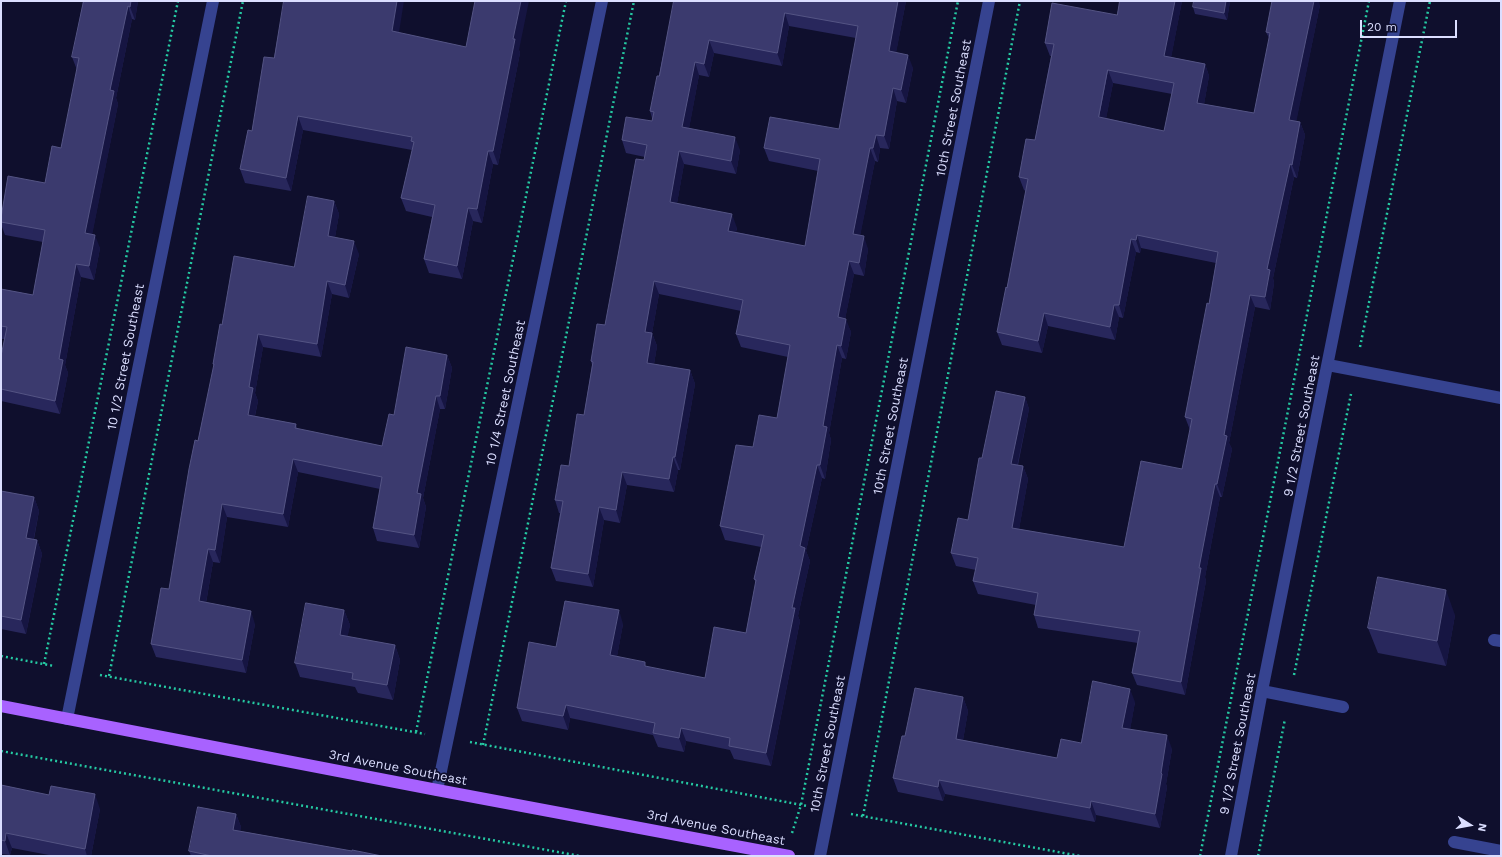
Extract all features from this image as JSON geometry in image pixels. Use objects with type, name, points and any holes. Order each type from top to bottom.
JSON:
[{"type":"main road","name":"3rd Avenue Southeast","points":[[1,706],[787,856]]},
{"type":"street","name":"10 1/2 Street Southeast","points":[[67,719],[213,1]]},
{"type":"street","name":"10 1/4 Street Southeast","points":[[438,790],[602,1]]},
{"type":"street","name":"10th Street Southeast","points":[[820,856],[989,1]]},
{"type":"street","name":"9 1/2 Street Southeast","points":[[1231,856],[1262,691],[1400,1]]},
{"type":"street","points":[[1328,365],[1501,398]]},
{"type":"street","points":[[1262,691],[1343,707]]},
{"type":"street","points":[[1454,842],[1501,851]]},
{"type":"path","points":[[1,656],[44,664],[178,1]]},
{"type":"path","points":[[243,1],[109,676],[416,732],[566,1]]},
{"type":"path","points":[[634,1],[483,745],[801,805]]},
{"type":"path","points":[[787,856],[801,805],[958,1]]},
{"type":"path","points":[[1020,1],[863,816],[1080,856]]},
{"type":"path","points":[[1200,856],[1369,1]]},
{"type":"path","points":[[1258,856],[1356,370],[1372,282],[1430,1]]},
{"type":"path","points":[[1,751],[580,856]]},
{"type":"building","points":[[84,1],[131,1],[130,7],[128,6],[110,90],[114,91],[85,233],[95,235],[89,266],[76,264],[59,359],[63,360],[55,401],[1,389],[1,356],[7,327],[1,326],[1,289],[33,295],[45,230],[1,222],[1,218],[8,176],[45,183],[52,146],[61,148],[79,58],[72,57]]},
{"type":"building","points":[[284,1],[397,1],[392,31],[466,47],[475,1],[521,1],[493,151],[488,151],[477,209],[468,208],[457,266],[424,259],[435,205],[401,198],[414,142],[411,141],[412,137],[298,116],[286,178],[240,169],[248,130],[252,131],[264,57],[274,58]]},
{"type":"building","points":[[674,1],[898,1],[889,51],[908,55],[901,90],[893,88],[884,136],[876,135],[873,148],[870,148],[853,234],[864,236],[859,263],[849,261],[838,317],[846,319],[841,346],[837,345],[823,426],[827,427],[820,465],[817,465],[800,546],[805,548],[792,608],[795,608],[766,753],[729,746],[730,738],[681,728],[679,738],[653,733],[655,723],[566,705],[563,716],[517,708],[529,642],[556,647],[565,601],[619,610],[610,655],[645,662],[645,666],[705,678],[714,627],[746,633],[756,580],[754,579],[764,535],[720,526],[736,445],[753,447],[759,415],[777,418],[790,345],[736,334],[743,300],[654,281],[645,332],[652,333],[647,363],[690,370],[675,457],[673,457],[669,479],[622,472],[616,510],[599,507],[588,574],[551,568],[563,501],[555,500],[561,465],[569,466],[577,414],[584,415],[593,362],[591,361],[597,324],[605,325],[636,159],[644,160],[647,145],[622,140],[626,117],[652,121],[654,112],[650,111],[657,76],[659,76]],"holes":[[[785,13],[858,26],[839,129],[770,117],[764,148],[820,159],[805,246],[728,231],[732,214],[670,202],[679,151],[731,161],[735,137],[682,127],[695,62],[704,64],[709,40],[777,53]]]},
{"type":"building","points":[[1120,1],[1175,1],[1164,56],[1205,64],[1197,103],[1254,113],[1270,33],[1266,32],[1272,1],[1314,1],[1289,120],[1300,122],[1292,165],[1290,164],[1267,269],[1270,270],[1265,297],[1250,295],[1224,435],[1227,436],[1217,484],[1215,484],[1199,568],[1201,568],[1181,682],[1132,673],[1140,631],[1034,615],[1038,593],[973,581],[978,558],[951,553],[958,518],[968,520],[979,458],[982,458],[996,391],[1025,397],[1011,464],[1023,466],[1012,528],[1124,547],[1141,461],[1182,469],[1192,419],[1185,417],[1207,303],[1209,304],[1218,252],[1137,235],[1136,240],[1131,239],[1119,305],[1114,305],[1110,327],[1044,313],[1038,341],[997,332],[1028,179],[1019,177],[1026,139],[1035,140],[1054,44],[1045,43],[1052,3],[1117,15]],"holes":[[[1108,70],[1174,83],[1164,131],[1099,117]]]},
{"type":"building","points":[[1194,1],[1226,1],[1224,13],[1193,7]]},
{"type":"building","points":[[308,196],[334,201],[328,236],[354,241],[345,285],[327,281],[317,344],[258,334],[249,387],[253,388],[248,415],[296,424],[295,428],[382,446],[389,414],[394,415],[406,347],[447,355],[440,396],[436,396],[417,493],[421,494],[414,535],[373,528],[382,477],[293,459],[283,514],[222,504],[215,550],[208,549],[199,601],[251,611],[242,660],[151,644],[161,588],[169,589],[189,469],[195,440],[198,441],[214,364],[220,324],[222,325],[234,256],[294,267]]},
{"type":"building","points":[[1,491],[34,497],[26,538],[37,540],[21,620],[1,616]]},
{"type":"building","points":[[1378,577],[1446,590],[1437,641],[1368,628]]},
{"type":"building","points":[[306,603],[344,610],[340,635],[395,645],[387,685],[352,679],[353,673],[295,663]]},
{"type":"building","points":[[1093,681],[1130,689],[1122,728],[1167,735],[1155,814],[1091,801],[1090,808],[939,780],[938,787],[893,778],[902,736],[905,736],[915,688],[963,697],[956,739],[1057,758],[1061,739],[1081,743]]},
{"type":"building","points":[[1,785],[49,795],[51,786],[95,794],[85,849],[6,833],[5,841],[1,840]]},
{"type":"building","points":[[198,807],[236,814],[233,830],[382,856],[212,856],[189,851]]}]
